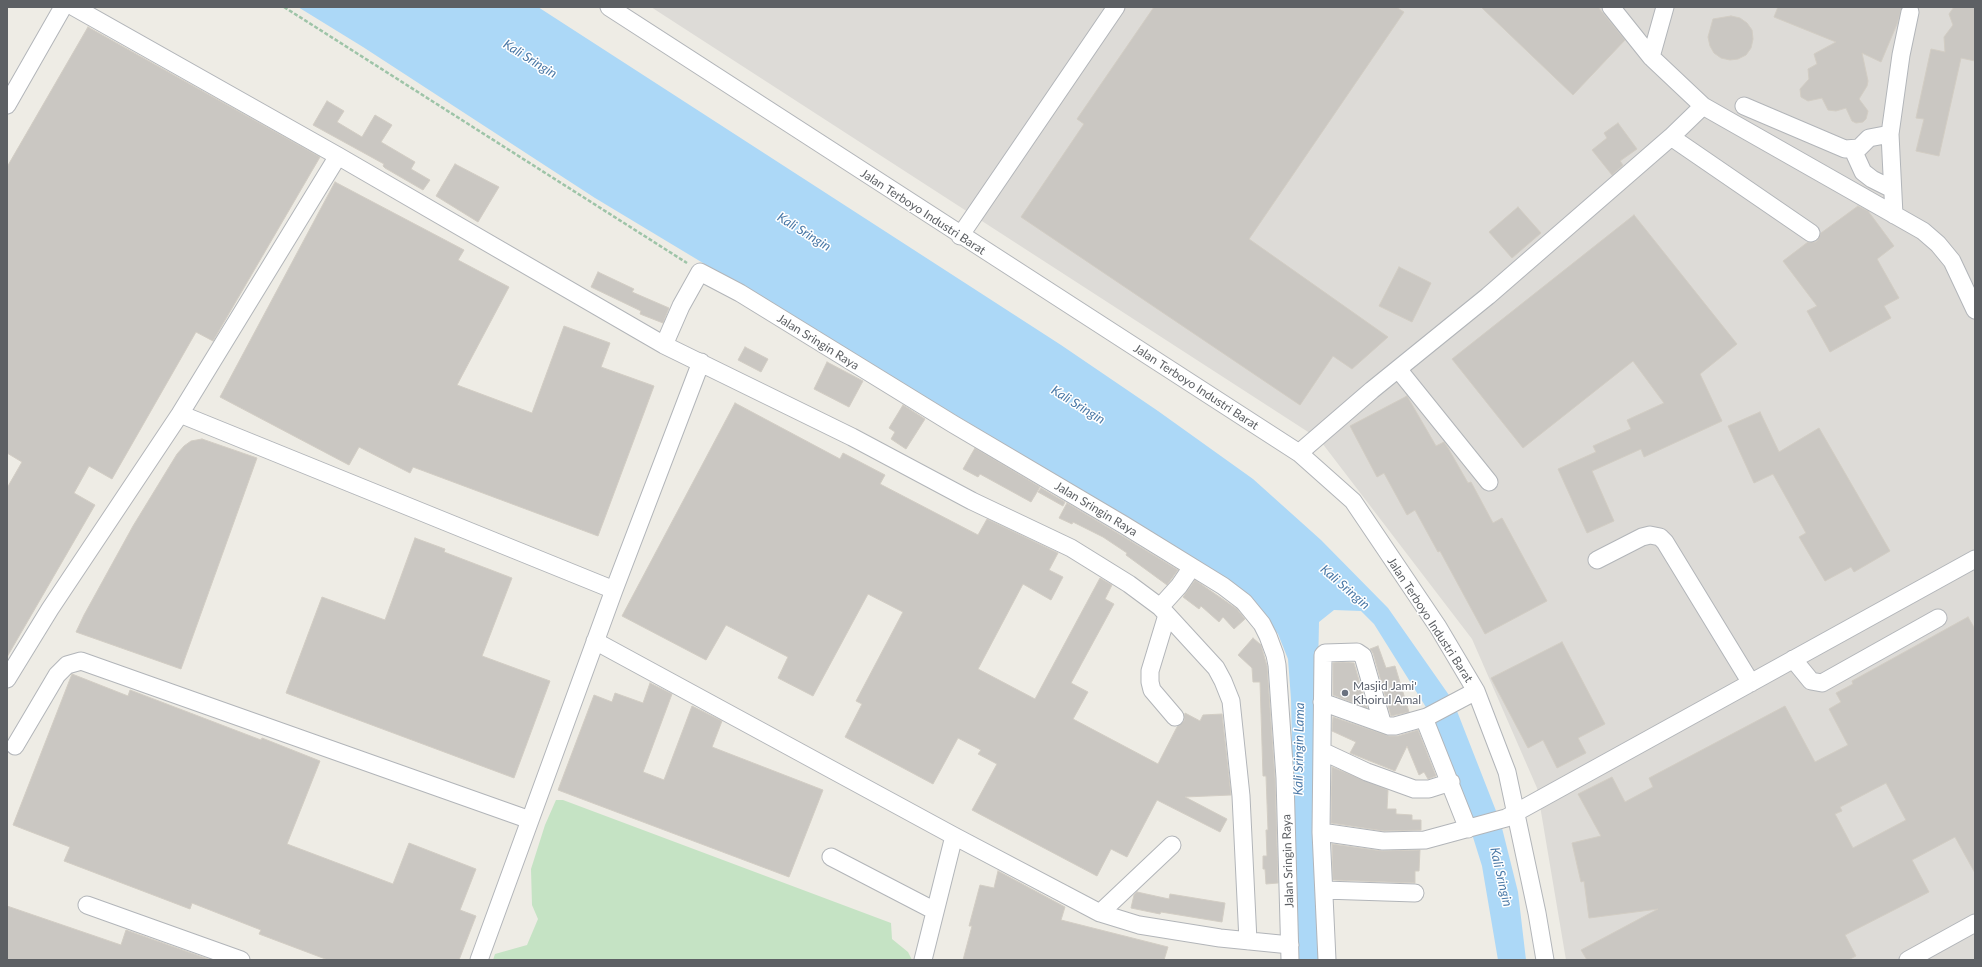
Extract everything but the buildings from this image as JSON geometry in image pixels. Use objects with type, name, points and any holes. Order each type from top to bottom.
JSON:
[{"type":"street","points":[[7,105],[63,7]]},
{"type":"street","points":[[74,7],[338,156],[664,345],[852,437],[972,501],[1071,548],[1129,584],[1163,611],[1216,668],[1223,680],[1230,701],[1241,796],[1248,941]]},
{"type":"street","name":"Jalan Terboyo Industri Barat","points":[[608,7],[960,236],[1298,453],[1353,501],[1434,621],[1472,694],[1508,772],[1511,816],[1545,960]]},
{"type":"street","points":[[960,236],[1116,7]]},
{"type":"street","points":[[1611,7],[1651,57],[1703,106],[1922,231],[1938,244],[1952,261],[1975,310]]},
{"type":"street","points":[[1651,57],[1665,7]]},
{"type":"street","points":[[1894,215],[1890,134],[1901,54],[1910,12]]},
{"type":"street","points":[[1298,453],[1488,296],[1671,137],[1703,106]]},
{"type":"street","points":[[1744,106],[1845,149],[1853,150],[1859,148],[1868,138],[1890,134]]},
{"type":"street","points":[[1671,137],[1811,233]]},
{"type":"street","points":[[1853,150],[1863,172],[1872,179],[1892,189]]},
{"type":"street","points":[[7,679],[50,609],[180,414],[338,156]]},
{"type":"street","points":[[664,345],[681,306],[700,272]]},
{"type":"street","name":"Jalan Sringin Raya","points":[[700,272],[740,293],[953,424],[1124,525],[1223,586],[1244,602],[1262,624],[1275,655],[1285,778],[1290,953]]},
{"type":"street","points":[[479,960],[595,641],[701,362]]},
{"type":"street","points":[[1398,369],[1488,482]]},
{"type":"street","points":[[180,414],[614,590]]},
{"type":"street","points":[[1597,560],[1642,537],[1650,535],[1660,537],[1665,542],[1751,683]]},
{"type":"street","points":[[1321,832],[1383,841],[1425,840],[1470,829],[1511,816],[1975,559]]},
{"type":"street","points":[[1175,717],[1152,690],[1150,671],[1163,611],[1192,567]]},
{"type":"street","points":[[1793,659],[1811,681],[1822,683],[1938,618]]},
{"type":"street","points":[[595,641],[954,836],[1100,912],[1139,925],[1248,941],[1290,953]]},
{"type":"street","points":[[1327,960],[1321,832],[1322,702],[1325,653],[1361,653],[1382,722]]},
{"type":"street","points":[[15,746],[57,675],[67,666],[81,661],[530,820]]},
{"type":"street","points":[[1322,702],[1395,726],[1426,718],[1472,694]]},
{"type":"street","points":[[1426,718],[1470,829]]},
{"type":"street","points":[[1322,751],[1367,772],[1414,789],[1429,789],[1451,782]]},
{"type":"street","points":[[923,960],[954,836]]},
{"type":"street","points":[[1100,912],[1172,845]]},
{"type":"street","points":[[831,857],[935,912]]},
{"type":"street","points":[[1324,890],[1414,893]]},
{"type":"street","points":[[87,905],[241,960]]},
{"type":"street","points":[[1908,960],[1975,923]]},
{"type":"path","points":[[284,7],[561,185],[700,272]]},
{"type":"shaded area","points":[[651,7],[1975,7],[1975,960],[1566,960],[1537,788],[1472,639],[1319,439]]},
{"type":"green space","points":[[556,800],[563,800],[891,923],[892,939],[908,952],[912,960],[493,960],[495,954],[527,945],[538,919],[532,905],[531,869],[545,825]]},
{"type":"water","points":[[298,7],[538,7],[1061,345],[1158,411],[1253,479],[1321,540],[1388,608],[1451,698],[1429,712],[1374,624],[1361,611],[1334,610],[1319,622],[1314,858],[1320,911],[1323,960],[1297,960],[1291,699],[1288,659],[1278,634],[1255,601],[1193,558],[595,198],[363,47]]},
{"type":"water","points":[[1455,706],[1498,816],[1469,824],[1431,718]]},
{"type":"water","name":"Kali Sringin","points":[[1501,824],[1518,892],[1526,960],[1498,960],[1482,866],[1472,834]]},
{"type":"place","name":"Masjid Jami' Khoirul Amal","points":[[1345,693]]},
{"type":"water label","name":"Kali Sringin Lama","points":[[1299,749]]}]
